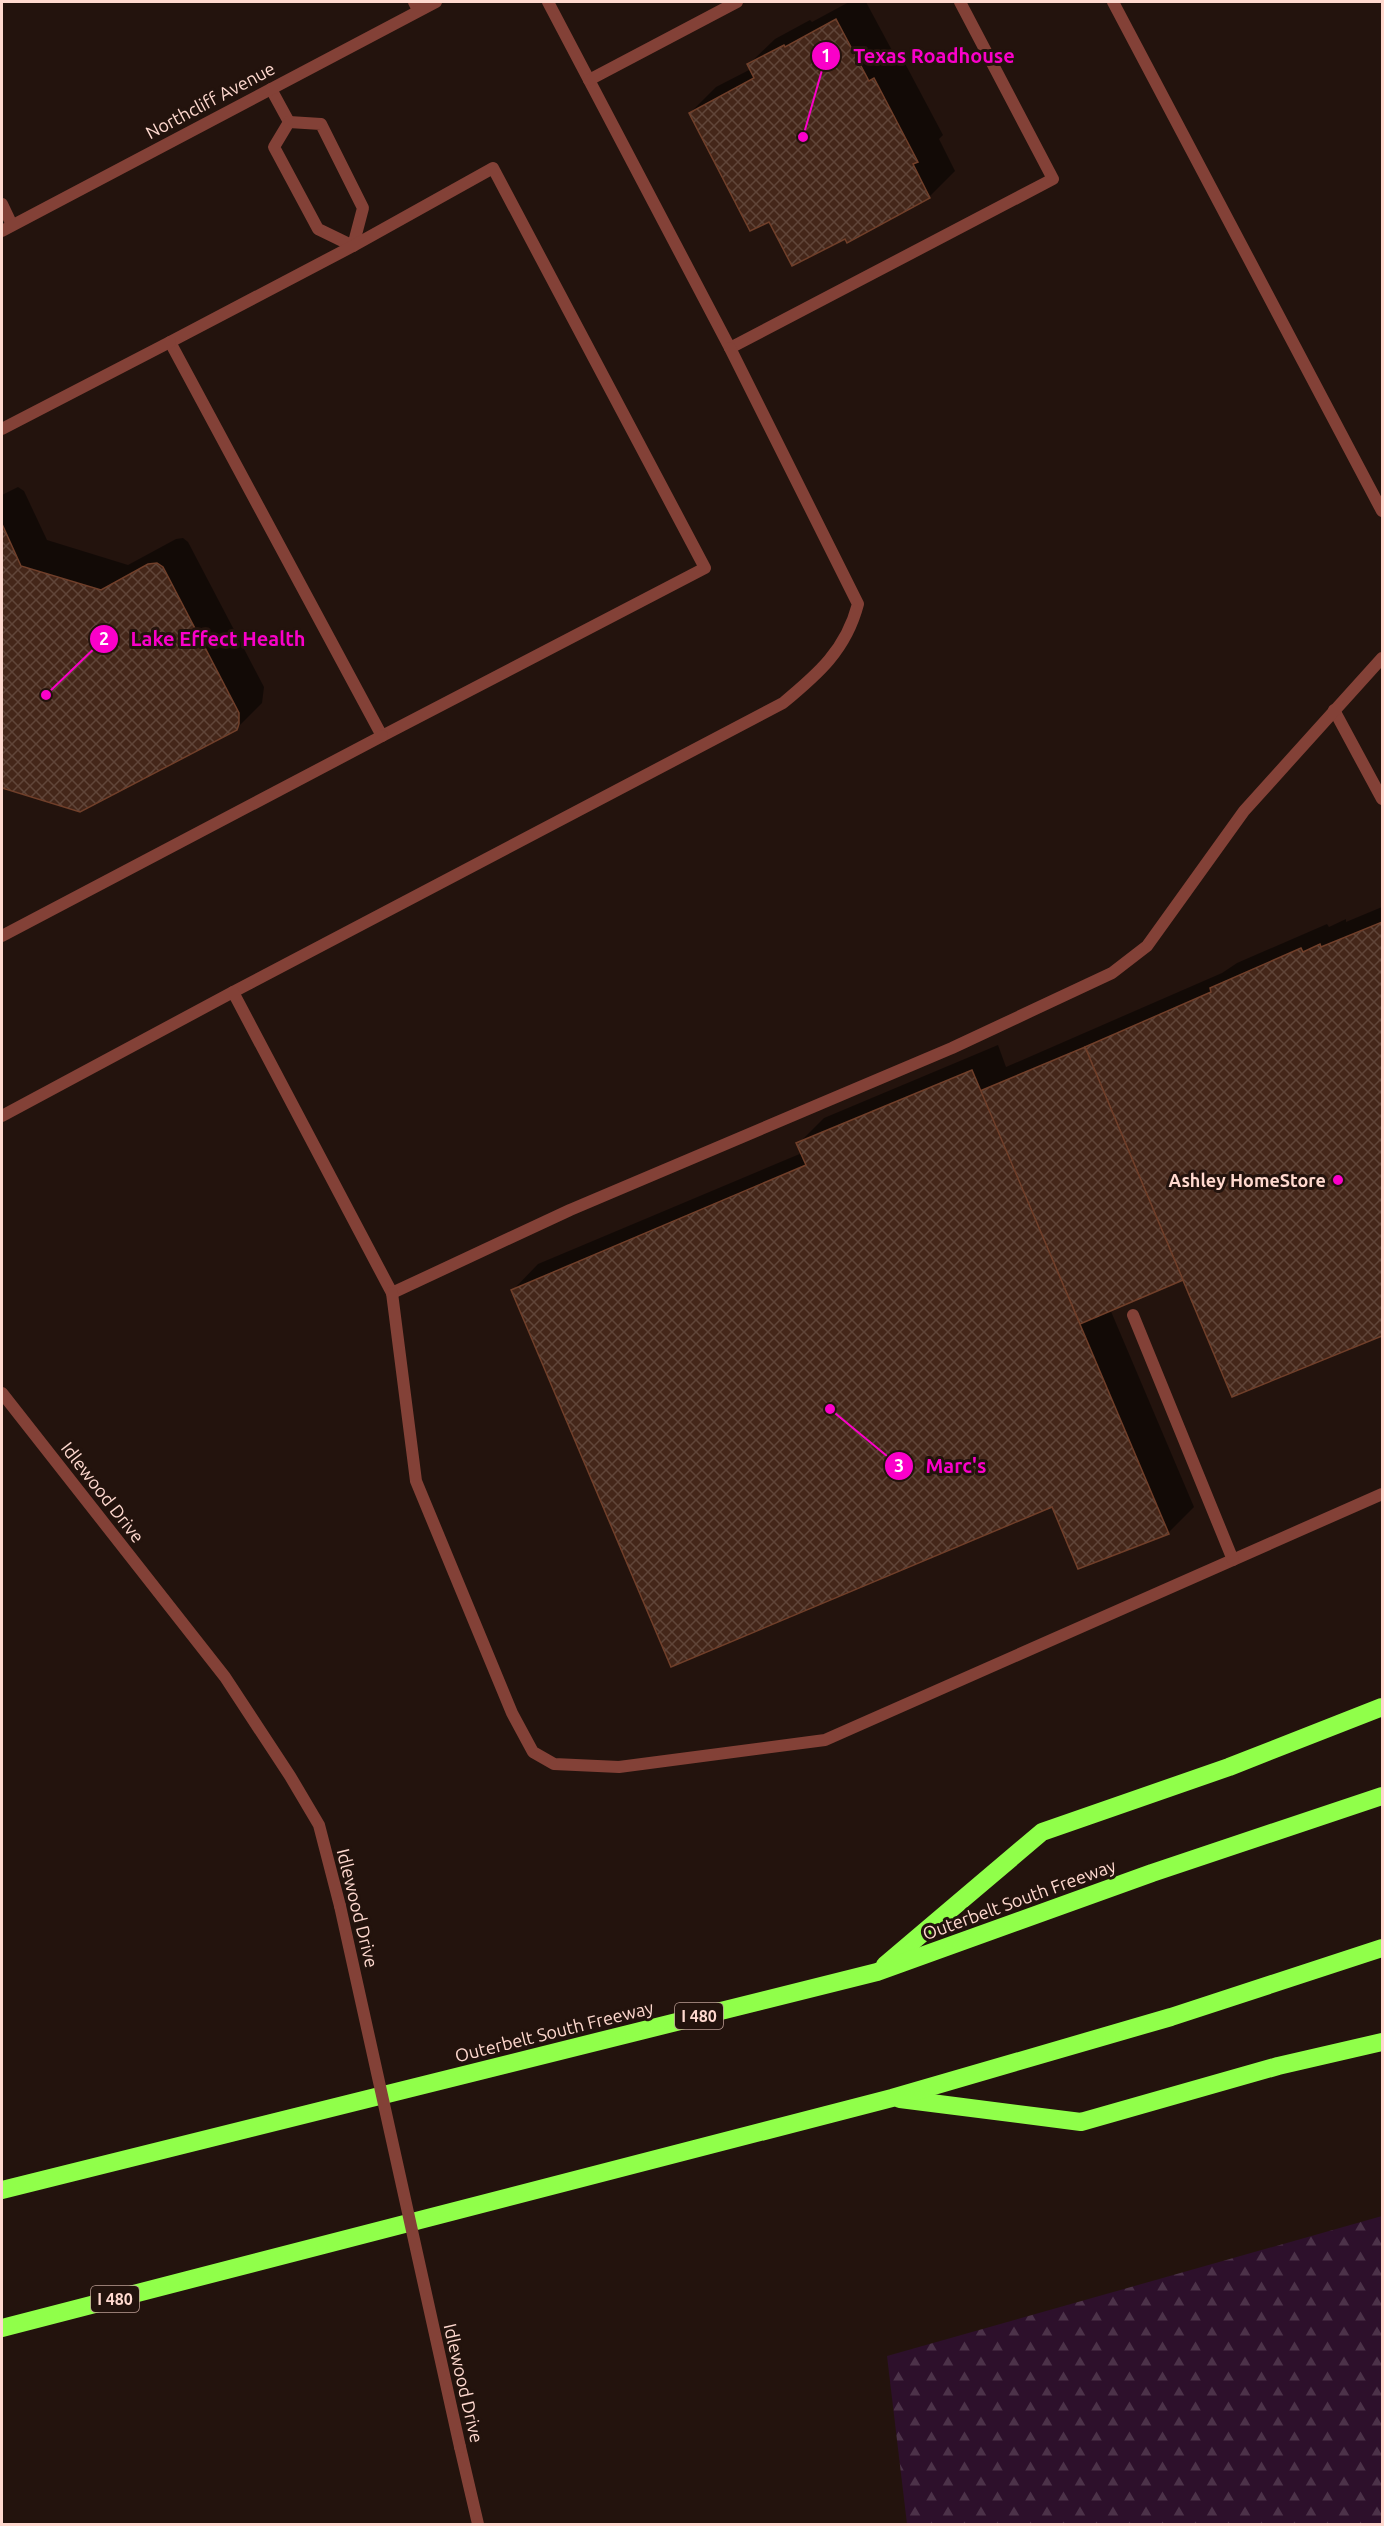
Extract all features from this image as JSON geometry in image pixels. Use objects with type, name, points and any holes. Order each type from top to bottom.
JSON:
[{"type":"highway","points":[[877,1972],[1042,1832],[1229,1767],[1383,1707]]},
{"type":"highway","name":"Outerbelt South Freeway","points":[[2,2190],[877,1972],[1152,1874],[1383,1796]]},
{"type":"highway","name":"I 480","points":[[2,2328],[892,2098],[1171,2017],[1383,1948]]},
{"type":"highway","points":[[892,2098],[1081,2122],[1278,2066],[1383,2042]]},
{"type":"street","name":"Northcliff Avenue","points":[[7,228],[271,88],[416,6],[436,2]]},
{"type":"street","points":[[2,1116],[783,703],[818,674],[852,626],[858,604],[730,348],[548,2]]},
{"type":"street","points":[[588,80],[737,2]]},
{"type":"street","points":[[730,348],[1053,179],[960,2]]},
{"type":"street","points":[[1113,2],[1383,511]]},
{"type":"street","points":[[271,88],[289,122]]},
{"type":"street","points":[[289,122],[273,147],[318,229],[353,246]]},
{"type":"street","points":[[289,122],[321,124],[363,208],[353,246]]},
{"type":"street","points":[[2,429],[353,246],[493,168],[705,567],[2,936]]},
{"type":"street","points":[[2,204],[7,228]]},
{"type":"street","points":[[170,342],[382,736]]},
{"type":"street","points":[[392,1293],[570,1210],[952,1048],[1112,973],[1147,946],[1244,811],[1383,658]]},
{"type":"street","points":[[1334,710],[1383,800]]},
{"type":"street","points":[[233,992],[392,1293],[416,1481],[513,1713],[533,1752],[554,1764],[620,1767],[825,1740],[1383,1494]]},
{"type":"street","points":[[1133,1316],[1233,1560]]},
{"type":"street","name":"Idlewood Drive","points":[[2,1393],[225,1677],[319,1825],[340,1906],[478,2524]]},
{"type":"green space","points":[[1382,2216],[1382,2524],[907,2524],[887,2356]]},
{"type":"building","points":[[836,19],[869,81],[874,78],[918,162],[913,164],[930,198],[847,243],[845,239],[792,266],[769,222],[750,231],[689,113],[754,78],[747,64],[784,45],[785,47]]},
{"type":"building","points":[[2,524],[21,566],[101,590],[148,564],[157,563],[163,567],[239,713],[237,730],[80,812],[2,788]]},
{"type":"building","points":[[1382,922],[1382,1336],[1232,1397],[1085,1047],[1211,992],[1210,988],[1301,948],[1303,952],[1320,944],[1321,947]]},
{"type":"building","points":[[1085,1047],[1183,1280],[1080,1324],[980,1091]]},
{"type":"building","points":[[972,1070],[1169,1534],[1078,1569],[1052,1507],[671,1667],[511,1290],[806,1165],[796,1143]]},
{"type":"place","name":"Texas Roadhouse","points":[[803,137]]},
{"type":"place","name":"Lake Effect Health","points":[[46,695]]},
{"type":"place","name":"Ashley HomeStore","points":[[1338,1180]]},
{"type":"place","name":"Marc's","points":[[830,1409]]}]
